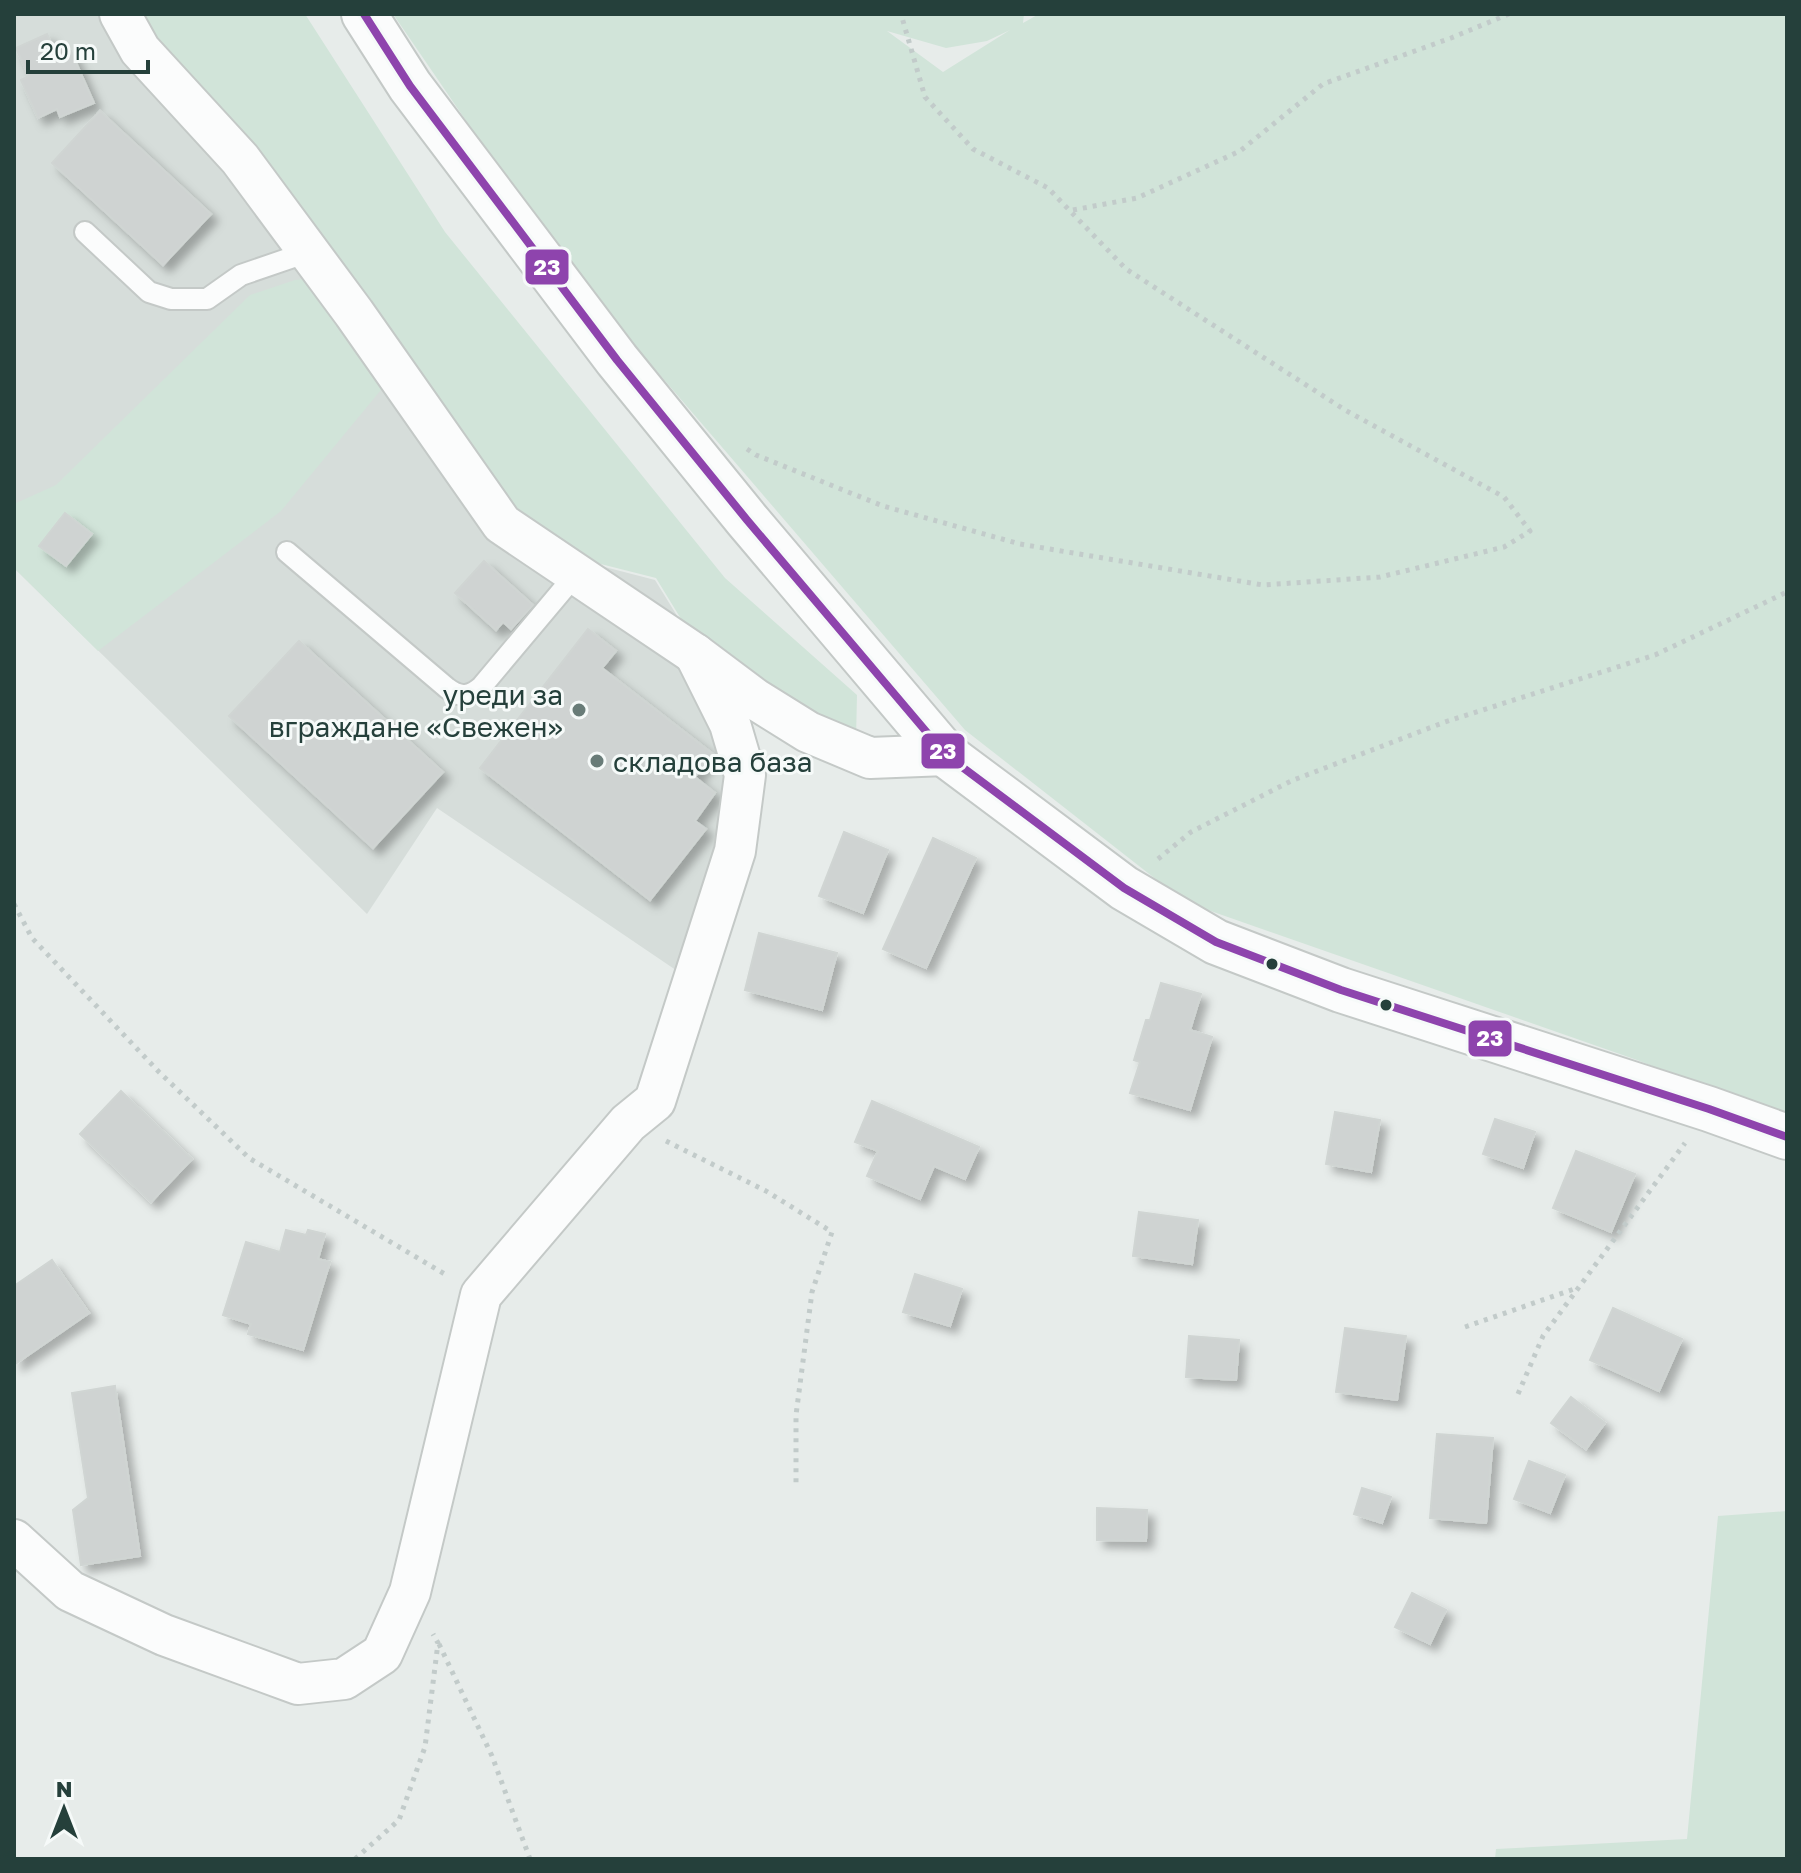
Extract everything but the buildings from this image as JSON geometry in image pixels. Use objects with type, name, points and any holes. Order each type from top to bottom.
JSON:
[{"type":"street","points":[[120,14],[140,50],[240,159],[354,313],[502,524],[695,654],[755,699],[808,732],[870,758],[946,755]]},
{"type":"street","points":[[364,14],[410,86],[617,360],[747,520],[946,755],[1124,888],[1216,942],[1341,990],[1787,1137]]},
{"type":"street","points":[[14,1540],[70,1591],[164,1635],[298,1684],[344,1679],[382,1654],[410,1592],[481,1295],[628,1123],[655,1101],[735,851],[745,775],[730,724],[695,654]]},
{"type":"lane","points":[[85,232],[149,292],[171,299],[207,299],[241,275],[308,252]]},
{"type":"lane","points":[[287,552],[447,688],[461,696],[476,692],[482,686],[576,574]]},
{"type":"path","points":[[743,446],[756,455],[883,506],[1020,544],[1263,585],[1380,577],[1504,547],[1530,531],[1504,497],[1345,410],[1126,269],[1048,188],[973,149],[925,97],[901,14]]},
{"type":"path","points":[[1072,210],[1137,198],[1240,151],[1323,84],[1509,14]]},
{"type":"path","points":[[1124,888],[1191,832],[1291,781],[1445,722],[1655,655],[1787,592]]},
{"type":"path","points":[[14,904],[32,938],[159,1072],[249,1158],[481,1295]]},
{"type":"path","points":[[655,1101],[650,1121],[664,1141],[766,1191],[832,1232],[812,1292],[796,1415],[796,1485]]},
{"type":"path","points":[[1518,1394],[1543,1336],[1709,1109]]},
{"type":"path","points":[[1465,1327],[1580,1287]]},
{"type":"path","points":[[410,1592],[492,1756],[530,1859]]},
{"type":"path","points":[[355,1859],[399,1820],[425,1747],[438,1643]]},
{"type":"shaded area","points":[[14,14],[118,14],[288,248],[489,537],[655,580],[732,705],[734,775],[692,981],[437,808],[367,914],[14,568]]},
{"type":"green space","points":[[120,14],[305,14],[445,232],[725,578],[857,695],[856,739],[733,704],[656,578],[490,536],[385,385],[281,511],[98,651],[14,568],[14,504],[56,485],[250,295],[310,278]]},
{"type":"green space","points":[[393,14],[1024,14],[1023,23],[1039,14],[1787,14],[1787,1119],[1637,1060],[1185,902],[965,730],[562,261]],"holes":[[[1010,30],[943,72],[887,31],[946,48],[987,41]]]},
{"type":"green space","points":[[1787,1511],[1787,1859],[1495,1859],[1496,1849],[1687,1839],[1718,1516]]},
{"type":"transit line","name":"23","points":[[364,14],[410,86],[617,360],[747,520],[946,755],[1124,888],[1216,942],[1341,990],[1787,1137]]},
{"type":"place","name":"уреди за вграждане «Свежен»","points":[[579,710]]},
{"type":"place","name":"складова база","points":[[597,761]]}]
